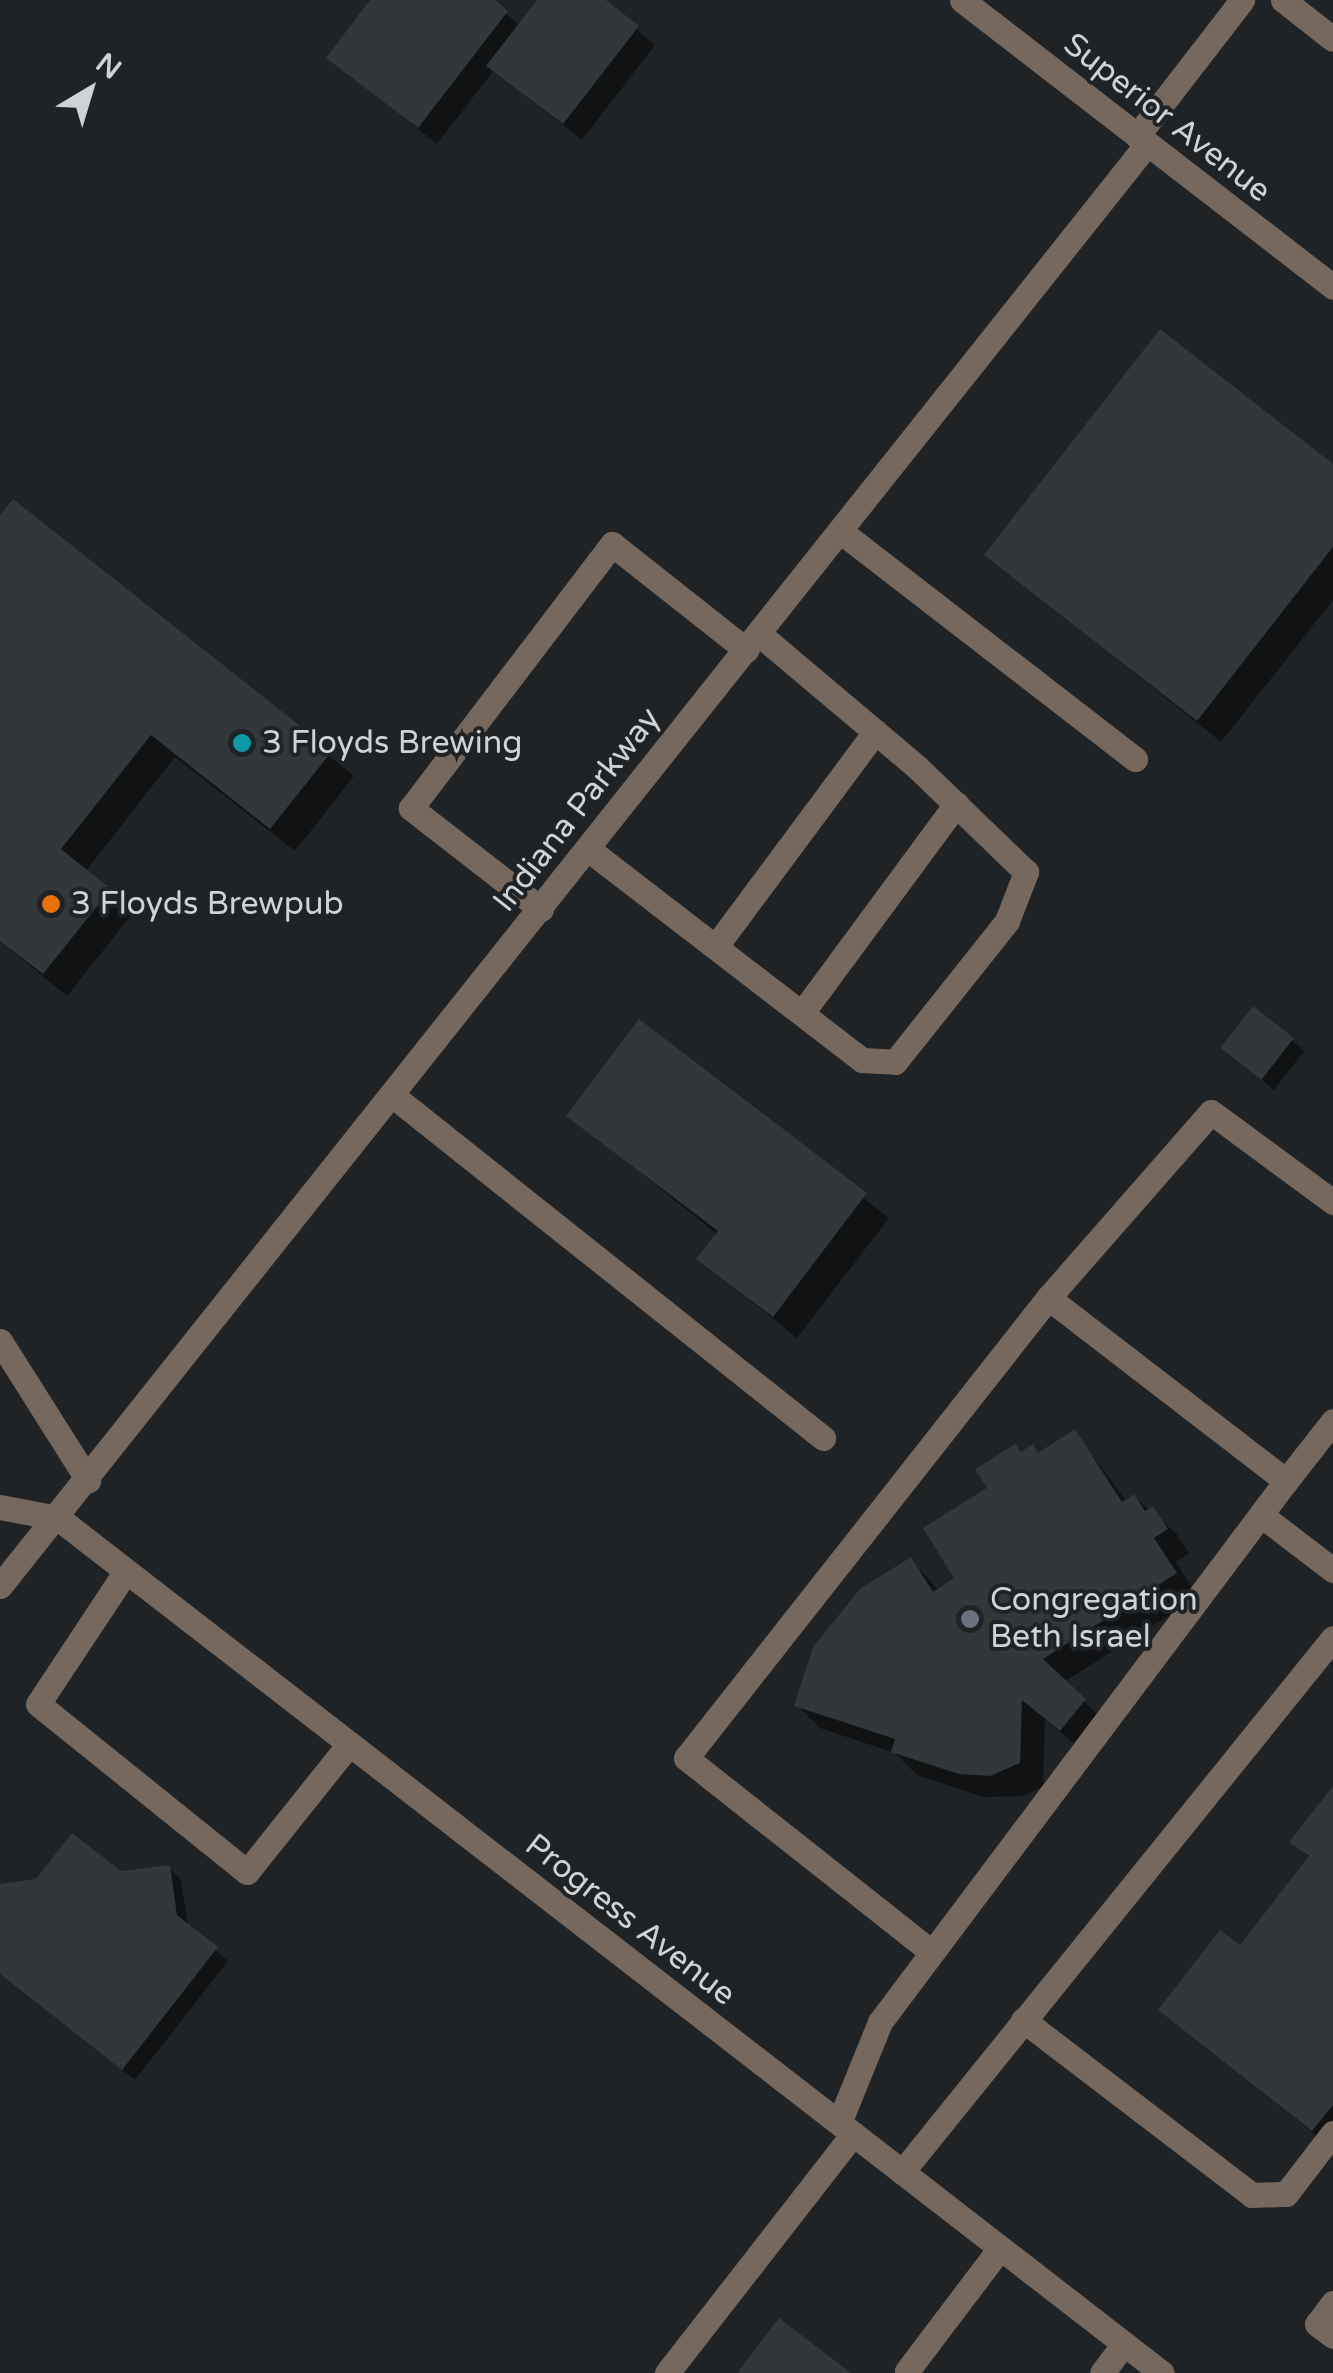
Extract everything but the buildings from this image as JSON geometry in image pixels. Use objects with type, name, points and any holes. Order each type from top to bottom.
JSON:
[{"type":"street","name":"Superior Avenue","points":[[962,0],[1333,288]]},
{"type":"street","name":"Indiana Parkway","points":[[0,1586],[58,1518],[840,530],[1142,140],[1242,0]]},
{"type":"street","points":[[1283,0],[1333,39]]},
{"type":"street","points":[[840,530],[1135,759]]},
{"type":"street","points":[[541,909],[412,808],[612,544],[875,732],[1026,872],[1007,921],[895,1062],[862,1060],[588,848]]},
{"type":"street","points":[[716,946],[875,732]]},
{"type":"street","points":[[802,1012],[956,804]]},
{"type":"street","points":[[392,1096],[823,1438]]},
{"type":"street","points":[[932,1952],[686,1758],[1048,1298],[1212,1112],[1333,1202]]},
{"type":"street","points":[[1048,1298],[1286,1481]]},
{"type":"street","points":[[0,1342],[88,1480]]},
{"type":"street","points":[[667,2373],[846,2129],[880,2022],[1333,1421]]},
{"type":"street","points":[[0,1507],[58,1518]]},
{"type":"street","points":[[1261,1515],[1333,1570]]},
{"type":"street","name":"Progress Avenue","points":[[58,1518],[1162,2373]]},
{"type":"street","points":[[126,1571],[38,1704],[247,1872],[349,1744]]},
{"type":"street","points":[[902,2172],[1333,1638]]},
{"type":"street","points":[[1023,2020],[1252,2195],[1286,2194],[1333,2133]]},
{"type":"street","points":[[907,2371],[1000,2248]]},
{"type":"street","points":[[1333,2304],[1317,2324],[1333,2336]]},
{"type":"street","points":[[1102,2373],[1124,2344]]},
{"type":"place","name":"3 Floyds Brewing","points":[[242,743]]},
{"type":"place","name":"3 Floyds Brewpub","points":[[51,904]]},
{"type":"place","name":"Congregation Beth Israel","points":[[970,1619]]}]
